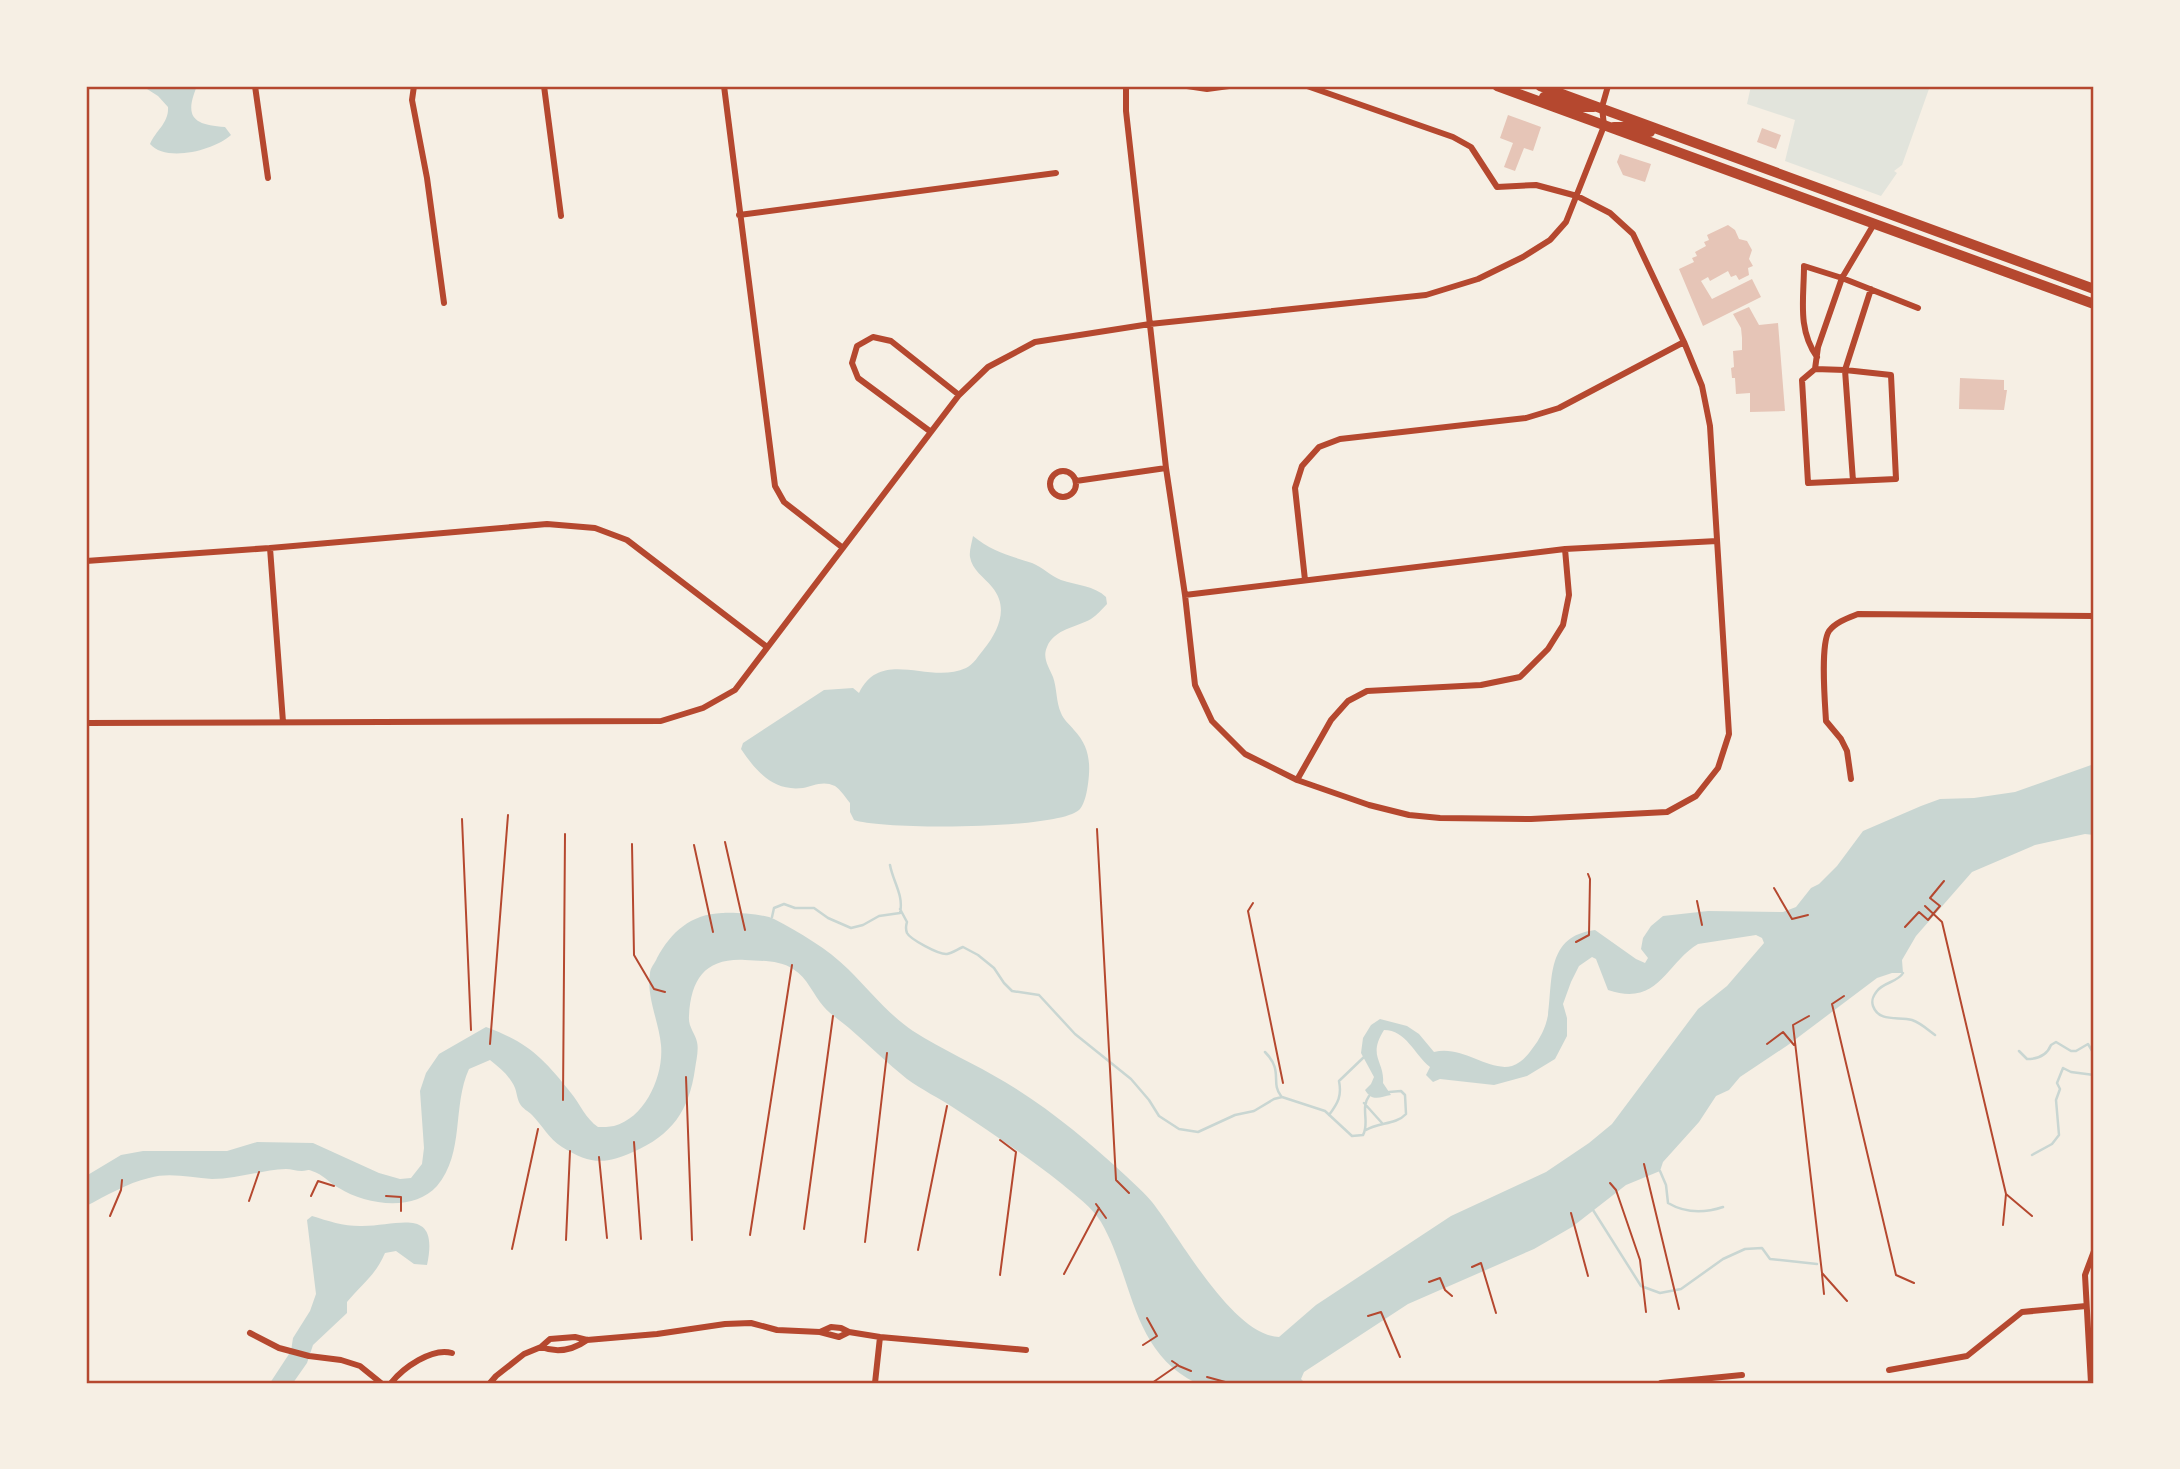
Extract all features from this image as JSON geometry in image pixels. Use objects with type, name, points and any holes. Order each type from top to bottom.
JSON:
[{"type":"main road","points":[[1497,86],[2094,304]]},
{"type":"main road","points":[[1511,86],[1576,107],[1602,107]]},
{"type":"main road","points":[[1540,86],[2094,289]]},
{"type":"main road","points":[[1604,126],[1636,127],[1700,150],[1721,152]]},
{"type":"main road","points":[[1874,223],[1885,219],[1940,239],[1976,246]]},
{"type":"street","points":[[255,86],[268,178]]},
{"type":"street","points":[[414,86],[412,100],[427,178],[444,303]]},
{"type":"street","points":[[544,86],[561,216]]},
{"type":"street","points":[[724,86],[775,486],[784,502],[843,548]]},
{"type":"street","points":[[1126,86],[1126,111],[1166,468],[1195,685],[1212,721],[1245,754],[1297,780],[1369,805],[1409,815],[1440,818],[1531,818],[1667,812],[1696,796],[1718,768],[1729,734],[1710,426],[1702,386],[1633,234],[1610,212],[1577,196],[1536,186],[1497,187],[1471,147],[1453,137],[1307,86]]},
{"type":"street","points":[[1187,86],[1207,89],[1229,86]]},
{"type":"street","points":[[86,723],[661,721],[703,708],[735,690],[931,432],[960,395],[988,367],[1035,342],[1150,324],[1426,295],[1478,279],[1550,240],[1566,222],[1604,126],[1602,107],[1608,86]]},
{"type":"street","points":[[739,215],[1056,173]]},
{"type":"street","points":[[1815,369],[1891,375],[1896,479],[1808,483],[1802,380],[1815,369],[1842,278],[1874,223]]},
{"type":"street","points":[[1817,357],[1807,343],[1803,327],[1804,266],[1918,308]]},
{"type":"street","points":[[1853,481],[1845,370],[1871,289]]},
{"type":"street","points":[[931,432],[858,378],[852,363],[857,346],[873,337],[891,341],[960,395]]},
{"type":"street","points":[[1304,580],[1295,488],[1302,466],[1319,447],[1340,439],[1526,418],[1559,408],[1684,342]]},
{"type":"street","points":[[1076,481],[1166,468]]},
{"type":"street","points":[[1059,471],[1069,472],[1076,481],[1077,487],[1072,496],[1062,498],[1054,494],[1049,486],[1052,477],[1059,471]]},
{"type":"street","points":[[86,561],[547,524],[595,528],[627,540],[767,647]]},
{"type":"street","points":[[1185,595],[1564,549],[1717,541]]},
{"type":"street","points":[[270,548],[283,722]]},
{"type":"street","points":[[1297,780],[1331,720],[1348,701],[1367,691],[1481,685],[1520,677],[1548,649],[1563,625],[1569,595],[1564,549]]},
{"type":"street","points":[[1851,779],[1847,751],[1826,721],[1825,652],[1829,632],[1843,620],[1858,614],[2094,616]]},
{"type":"street","points":[[2091,1383],[2085,1275],[2094,1251]]},
{"type":"street","points":[[1889,1370],[1967,1356],[2022,1312],[2086,1306]]},
{"type":"street","points":[[490,1383],[524,1354],[541,1348],[550,1339],[575,1337],[587,1340],[657,1334],[725,1324],[751,1323],[777,1330],[820,1332],[839,1336],[849,1332],[1026,1350]]},
{"type":"street","points":[[250,1333],[279,1348],[360,1366],[381,1383]]},
{"type":"street","points":[[875,1383],[880,1337]]},
{"type":"street","points":[[541,1348],[553,1352],[578,1347],[587,1340]]},
{"type":"street","points":[[390,1383],[406,1367],[420,1359],[446,1351],[452,1353]]},
{"type":"street","points":[[1661,1383],[1742,1375]]},
{"type":"path","points":[[490,1044],[508,815]]},
{"type":"path","points":[[463,819],[471,1030]]},
{"type":"path","points":[[1097,829],[1116,1180],[1129,1193]]},
{"type":"path","points":[[563,1100],[565,834]]},
{"type":"path","points":[[726,842],[745,930]]},
{"type":"path","points":[[632,844],[634,955],[654,989],[664,992]]},
{"type":"path","points":[[694,845],[713,932]]},
{"type":"path","points":[[1576,942],[1589,935],[1588,874]]},
{"type":"path","points":[[1905,927],[1919,912],[1928,920],[1940,906],[1930,898],[1944,881]]},
{"type":"path","points":[[1774,888],[1792,919],[1808,915]]},
{"type":"path","points":[[1697,901],[1702,925]]},
{"type":"path","points":[[1253,903],[1248,911],[1283,1083]]},
{"type":"path","points":[[1924,905],[1942,922],[2006,1194],[2003,1225]]},
{"type":"path","points":[[750,1235],[792,965]]},
{"type":"path","points":[[1844,996],[1832,1004],[1896,1275],[1914,1283]]},
{"type":"path","points":[[804,1229],[833,1016]]},
{"type":"path","points":[[1809,1016],[1793,1025],[1824,1294]]},
{"type":"path","points":[[1767,1044],[1783,1032],[1795,1047]]},
{"type":"path","points":[[865,1242],[887,1053]]},
{"type":"path","points":[[686,1077],[692,1240]]},
{"type":"path","points":[[918,1250],[947,1106]]},
{"type":"path","points":[[512,1249],[538,1129]]},
{"type":"path","points":[[1000,1140],[1016,1152],[1000,1275]]},
{"type":"path","points":[[634,1142],[641,1238]]},
{"type":"path","points":[[566,1240],[570,1151]]},
{"type":"path","points":[[599,1157],[607,1238]]},
{"type":"path","points":[[1644,1164],[1678,1309]]},
{"type":"path","points":[[249,1201],[259,1172]]},
{"type":"path","points":[[110,1216],[121,1190],[122,1180]]},
{"type":"path","points":[[311,1196],[318,1181],[334,1186]]},
{"type":"path","points":[[1610,1183],[1616,1190],[1640,1260],[1646,1312]]},
{"type":"path","points":[[2006,1194],[2032,1216]]},
{"type":"path","points":[[386,1196],[401,1197],[401,1211]]},
{"type":"path","points":[[1096,1204],[1106,1218]]},
{"type":"path","points":[[1064,1274],[1099,1208]]},
{"type":"path","points":[[1571,1213],[1588,1276]]},
{"type":"path","points":[[1472,1267],[1481,1263],[1496,1312]]},
{"type":"path","points":[[1822,1273],[1847,1301]]},
{"type":"path","points":[[1429,1282],[1440,1278],[1445,1290],[1452,1296]]},
{"type":"path","points":[[1368,1316],[1381,1312],[1400,1357]]},
{"type":"path","points":[[1143,1345],[1157,1336],[1147,1318]]},
{"type":"path","points":[[1172,1360],[1191,1371]]},
{"type":"path","points":[[1152,1383],[1178,1365]]},
{"type":"path","points":[[1207,1377],[1229,1383]]},
{"type":"path","points":[[1246,1383],[1262,1382]]},
{"type":"shaded area","points":[[147,86],[197,86],[191,105],[194,117],[205,124],[225,127],[231,135],[214,145],[190,152],[167,153],[157,150],[150,144],[164,122],[168,107],[147,89]]},
{"type":"shaded area","points":[[1751,86],[1930,86],[1902,165],[1894,171],[1897,173],[1881,196],[1785,161],[1795,120],[1747,104]]},
{"type":"shaded area","points":[[973,536],[994,549],[1032,563],[1061,580],[1091,588],[1106,597],[1107,604],[1095,616],[1055,636],[1046,651],[1061,713],[1083,742],[1088,755],[1088,784],[1080,809],[1067,816],[1008,824],[933,826],[871,823],[854,820],[850,803],[841,791],[831,784],[822,783],[803,788],[783,787],[759,772],[741,749],[743,743],[824,690],[853,688],[859,693],[868,679],[880,672],[893,669],[952,672],[966,668],[973,662],[994,634],[1001,610],[992,587],[971,562]]},
{"type":"shaded area","points":[[2094,764],[2094,835],[2085,834],[2035,845],[1972,872],[1916,936],[1902,960],[1903,973],[1877,978],[1788,1045],[1740,1077],[1729,1090],[1716,1096],[1699,1122],[1663,1162],[1660,1171],[1626,1185],[1572,1227],[1534,1249],[1408,1304],[1304,1372],[1301,1379],[1305,1383],[1196,1383],[1174,1369],[1158,1352],[1146,1333],[1112,1244],[1101,1222],[1088,1206],[1022,1154],[907,1079],[827,1010],[798,973],[788,966],[770,962],[731,960],[703,973],[697,981],[690,1003],[689,1020],[698,1048],[692,1084],[683,1109],[658,1138],[623,1156],[597,1161],[572,1153],[557,1143],[521,1106],[510,1080],[490,1060],[469,1069],[461,1098],[455,1144],[446,1173],[437,1186],[416,1200],[390,1203],[362,1199],[335,1186],[316,1172],[286,1169],[221,1179],[157,1176],[125,1186],[86,1206],[86,1176],[121,1155],[143,1151],[227,1151],[257,1142],[313,1143],[379,1173],[400,1179],[411,1178],[422,1164],[424,1148],[420,1091],[426,1073],[439,1054],[486,1027],[513,1039],[534,1053],[552,1070],[598,1127],[614,1126],[635,1114],[656,1082],[661,1045],[649,982],[651,969],[663,949],[683,926],[701,917],[722,913],[749,914],[774,919],[813,941],[840,962],[913,1031],[1005,1082],[1068,1126],[1149,1199],[1208,1282],[1243,1320],[1261,1332],[1279,1337],[1316,1305],[1451,1216],[1546,1172],[1589,1143],[1612,1124],[1698,1009],[1727,986],[1764,943],[1762,938],[1756,935],[1698,944],[1660,981],[1639,993],[1625,994],[1608,990],[1596,959],[1592,957],[1579,966],[1563,1004],[1567,1018],[1567,1036],[1555,1059],[1527,1076],[1494,1085],[1440,1079],[1433,1082],[1426,1075],[1430,1067],[1404,1038],[1384,1030],[1379,1039],[1377,1053],[1383,1083],[1391,1095],[1376,1098],[1370,1096],[1365,1090],[1374,1077],[1361,1053],[1363,1038],[1371,1025],[1380,1019],[1407,1026],[1419,1034],[1434,1052],[1455,1052],[1494,1065],[1512,1066],[1526,1057],[1542,1033],[1548,1015],[1555,961],[1568,941],[1579,934],[1595,930],[1645,963],[1648,958],[1641,949],[1643,938],[1651,926],[1663,916],[1708,911],[1783,912],[1796,907],[1811,888],[1819,884],[1837,866],[1863,831],[1940,799],[1974,798],[2015,792]]},
{"type":"shaded area","points":[[312,1216],[354,1226],[412,1223],[421,1226],[427,1233],[429,1246],[427,1265],[414,1264],[396,1251],[385,1253],[373,1274],[347,1302],[347,1313],[313,1345],[307,1363],[293,1383],[270,1383],[291,1351],[293,1338],[310,1311],[316,1294],[307,1220]]},
{"type":"building","points":[[1508,115],[1541,127],[1533,151],[1524,148],[1515,171],[1504,167],[1513,143],[1500,138]]},
{"type":"building","points":[[1762,128],[1781,135],[1776,149],[1757,142]]},
{"type":"building","points":[[1620,154],[1651,164],[1645,182],[1623,175],[1617,162]]},
{"type":"building","points":[[1728,225],[1735,230],[1739,239],[1747,241],[1752,250],[1749,259],[1753,266],[1748,268],[1749,275],[1739,280],[1736,275],[1731,277],[1728,271],[1710,281],[1708,277],[1701,281],[1712,299],[1752,279],[1761,297],[1703,326],[1679,269],[1694,262],[1692,258],[1697,256],[1695,252],[1706,246],[1704,242],[1709,240],[1707,235]]},
{"type":"building","points":[[1749,307],[1759,325],[1778,323],[1785,411],[1750,412],[1750,393],[1736,394],[1731,368],[1734,367],[1733,351],[1742,350],[1742,338],[1741,328],[1733,314]]},
{"type":"building","points":[[1960,378],[2004,380],[2004,390],[2007,390],[2004,410],[1959,409]]},
{"type":"waterway","points":[[772,917],[774,908],[784,904],[795,908],[814,908],[828,918],[851,928],[879,916],[900,913],[899,894],[890,865]]},
{"type":"waterway","points":[[900,909],[907,922],[907,933],[919,943],[943,954],[963,947],[994,968],[1012,991],[1039,995],[1075,1034],[1131,1079],[1159,1116],[1179,1129],[1198,1132],[1235,1115],[1254,1111],[1282,1097],[1325,1111],[1352,1136],[1363,1135],[1366,1126],[1365,1105],[1369,1096]]},
{"type":"waterway","points":[[1903,973],[1877,991],[1873,1006],[1880,1015],[1912,1020],[1935,1035]]},
{"type":"waterway","points":[[2019,1051],[2027,1059],[2035,1058],[2045,1054],[2056,1042],[2071,1051],[2088,1044],[2094,1054]]},
{"type":"waterway","points":[[1265,1052],[1274,1065],[1281,1096]]},
{"type":"waterway","points":[[1329,1115],[1338,1099],[1339,1081],[1364,1057]]},
{"type":"waterway","points":[[2032,1155],[2052,1144],[2059,1135],[2056,1100],[2060,1089],[2057,1083],[2063,1068],[2071,1072],[2094,1075]]},
{"type":"waterway","points":[[1366,1130],[1397,1120],[1406,1114],[1405,1095],[1401,1091],[1389,1092]]},
{"type":"waterway","points":[[1364,1103],[1382,1123]]},
{"type":"waterway","points":[[1660,1171],[1666,1185],[1668,1203],[1695,1211],[1723,1207]]},
{"type":"waterway","points":[[1593,1210],[1641,1286],[1660,1293],[1681,1289],[1723,1259],[1745,1249],[1762,1248],[1770,1259],[1817,1264]]}]
